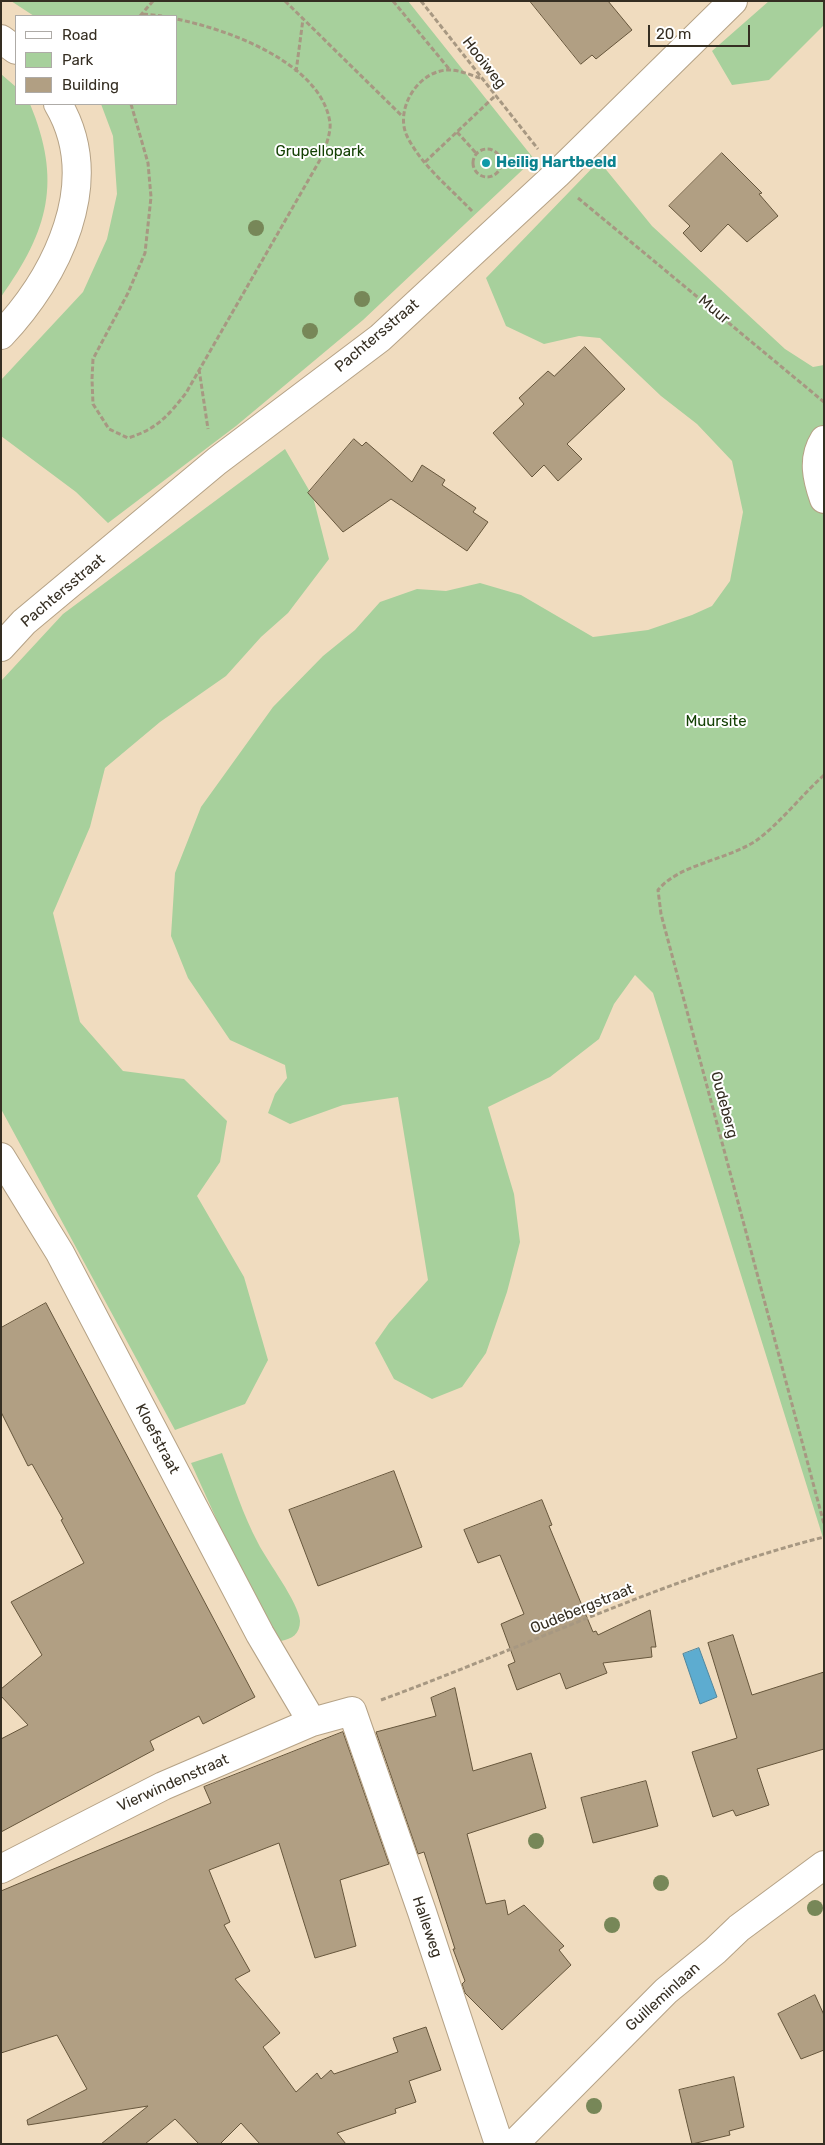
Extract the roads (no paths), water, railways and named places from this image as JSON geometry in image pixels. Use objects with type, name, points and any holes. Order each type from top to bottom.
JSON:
[{"type":"street","name":"Pachtersstraat","points":[[1,647],[24,622],[217,461],[380,338],[564,167],[733,1]]},
{"type":"street","points":[[1,39],[15,49]]},
{"type":"street","points":[[1,335],[12,323],[50,269],[74,208],[76,162],[72,136],[58,105]]},
{"type":"street","points":[[824,440],[817,455],[816,476],[824,498]]},
{"type":"street","name":"Kloefstraat","points":[[1,1157],[60,1254],[260,1634],[312,1722]]},
{"type":"street","name":"Vierwindenstraat","points":[[1,1870],[163,1786],[312,1722],[352,1711]]},
{"type":"street","name":"Halleweg","points":[[352,1711],[422,1912],[499,2144]]},
{"type":"street","name":"Guilleminlaan","points":[[514,2144],[666,1991],[715,1951],[739,1928],[824,1866]]},
{"type":"water","points":[[699,1648],[717,1697],[700,1704],[683,1654]]},
{"type":"place","name":"Heilig Hartbeeld","points":[[486,163]]},
{"type":"park label","name":"Grupellopark","points":[[320,152]]},
{"type":"park label","name":"Muursite","points":[[716,722]]}]
